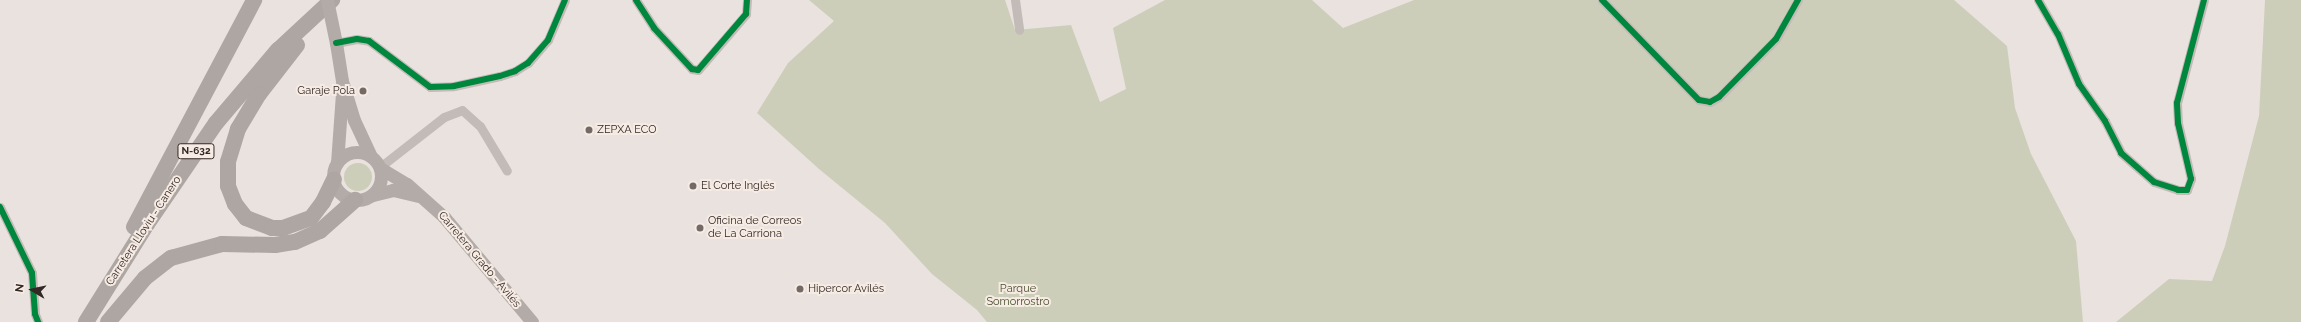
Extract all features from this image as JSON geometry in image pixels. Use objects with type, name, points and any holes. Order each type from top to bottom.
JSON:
[{"type":"highway","points":[[81,322],[170,161],[254,0]]},
{"type":"highway","name":"Carretera Lloviu - Canero","points":[[86,322],[152,217],[216,123],[278,50],[332,0]]},
{"type":"highway","points":[[334,179],[323,202],[311,218],[283,228],[272,228],[246,218],[235,204],[228,186],[228,162],[238,130],[259,94],[303,38],[342,0]]},
{"type":"highway","points":[[108,322],[145,278],[171,258],[196,249],[222,244],[275,245],[295,242],[320,230],[355,200]]},
{"type":"main road","points":[[327,0],[342,81],[358,133],[371,156],[380,168],[380,183],[373,195]]},
{"type":"main road","points":[[342,81],[337,163],[334,179],[343,196],[355,200],[373,195],[400,191],[425,199]]},
{"type":"main road","points":[[337,163],[352,153],[371,156]]},
{"type":"main road","name":"Carretera Grado - Avilés","points":[[380,168],[399,178],[425,199],[454,228],[532,322]]},
{"type":"street","points":[[336,43],[357,39],[369,41],[430,87],[454,86],[505,75],[528,63],[548,40],[565,0]]},
{"type":"street","points":[[636,0],[654,28],[692,69],[698,70],[703,67],[746,14],[747,0]]},
{"type":"street","points":[[1015,0],[1019,30]]},
{"type":"street","points":[[1602,0],[1699,100],[1710,102],[1719,97],[1776,39],[1798,0]]},
{"type":"street","points":[[2041,1],[2079,84],[2105,121],[2121,153],[2154,182],[2178,190],[2187,190],[2190,179],[2178,122],[2177,103],[2204,0]]},
{"type":"street","points":[[380,168],[444,117],[462,110],[480,126],[507,171]]},
{"type":"street","points":[[0,207],[32,273],[35,314],[38,322]]},
{"type":"green space","name":"Parque Somorrostro","points":[[809,0],[1005,0],[1015,30],[1071,25],[1100,102],[1126,89],[1113,28],[1165,0],[1312,0],[1343,28],[1414,0],[1954,0],[2007,46],[2015,108],[2031,154],[2076,241],[2083,322],[987,322],[977,310],[932,274],[885,223],[819,169],[757,113],[788,63],[834,21]]},
{"type":"green space","points":[[2265,0],[2301,0],[2301,322],[2116,322],[2169,279],[2212,281],[2225,246],[2259,116]]},
{"type":"green space","points":[[358,163],[368,167],[372,177],[368,187],[358,191],[348,187],[344,177],[348,167]]},
{"type":"cycle path","points":[[336,43],[357,39],[369,41],[430,87],[454,86],[500,76],[515,71],[528,63],[548,40],[565,0]]},
{"type":"cycle path","points":[[636,0],[654,28],[692,69],[698,70],[746,14],[747,0]]},
{"type":"cycle path","points":[[1602,0],[1699,100],[1710,102],[1719,97],[1776,39],[1798,0]]},
{"type":"cycle path","points":[[2038,0],[2058,34],[2079,84],[2105,121],[2121,153],[2154,182],[2178,190],[2187,190],[2191,179],[2178,123],[2177,103],[2204,0]]},
{"type":"cycle path","points":[[0,207],[32,273],[35,314],[38,322]]},
{"type":"place","name":"Garaje Pola","points":[[363,91]]},
{"type":"place","name":"ZEPXA ECO","points":[[589,130]]},
{"type":"place","name":"El Corte Inglés","points":[[693,186]]},
{"type":"place","name":"Oficina de Correos de La Carriona","points":[[700,228]]},
{"type":"place","name":"Hipercor Avilés","points":[[800,289]]}]
